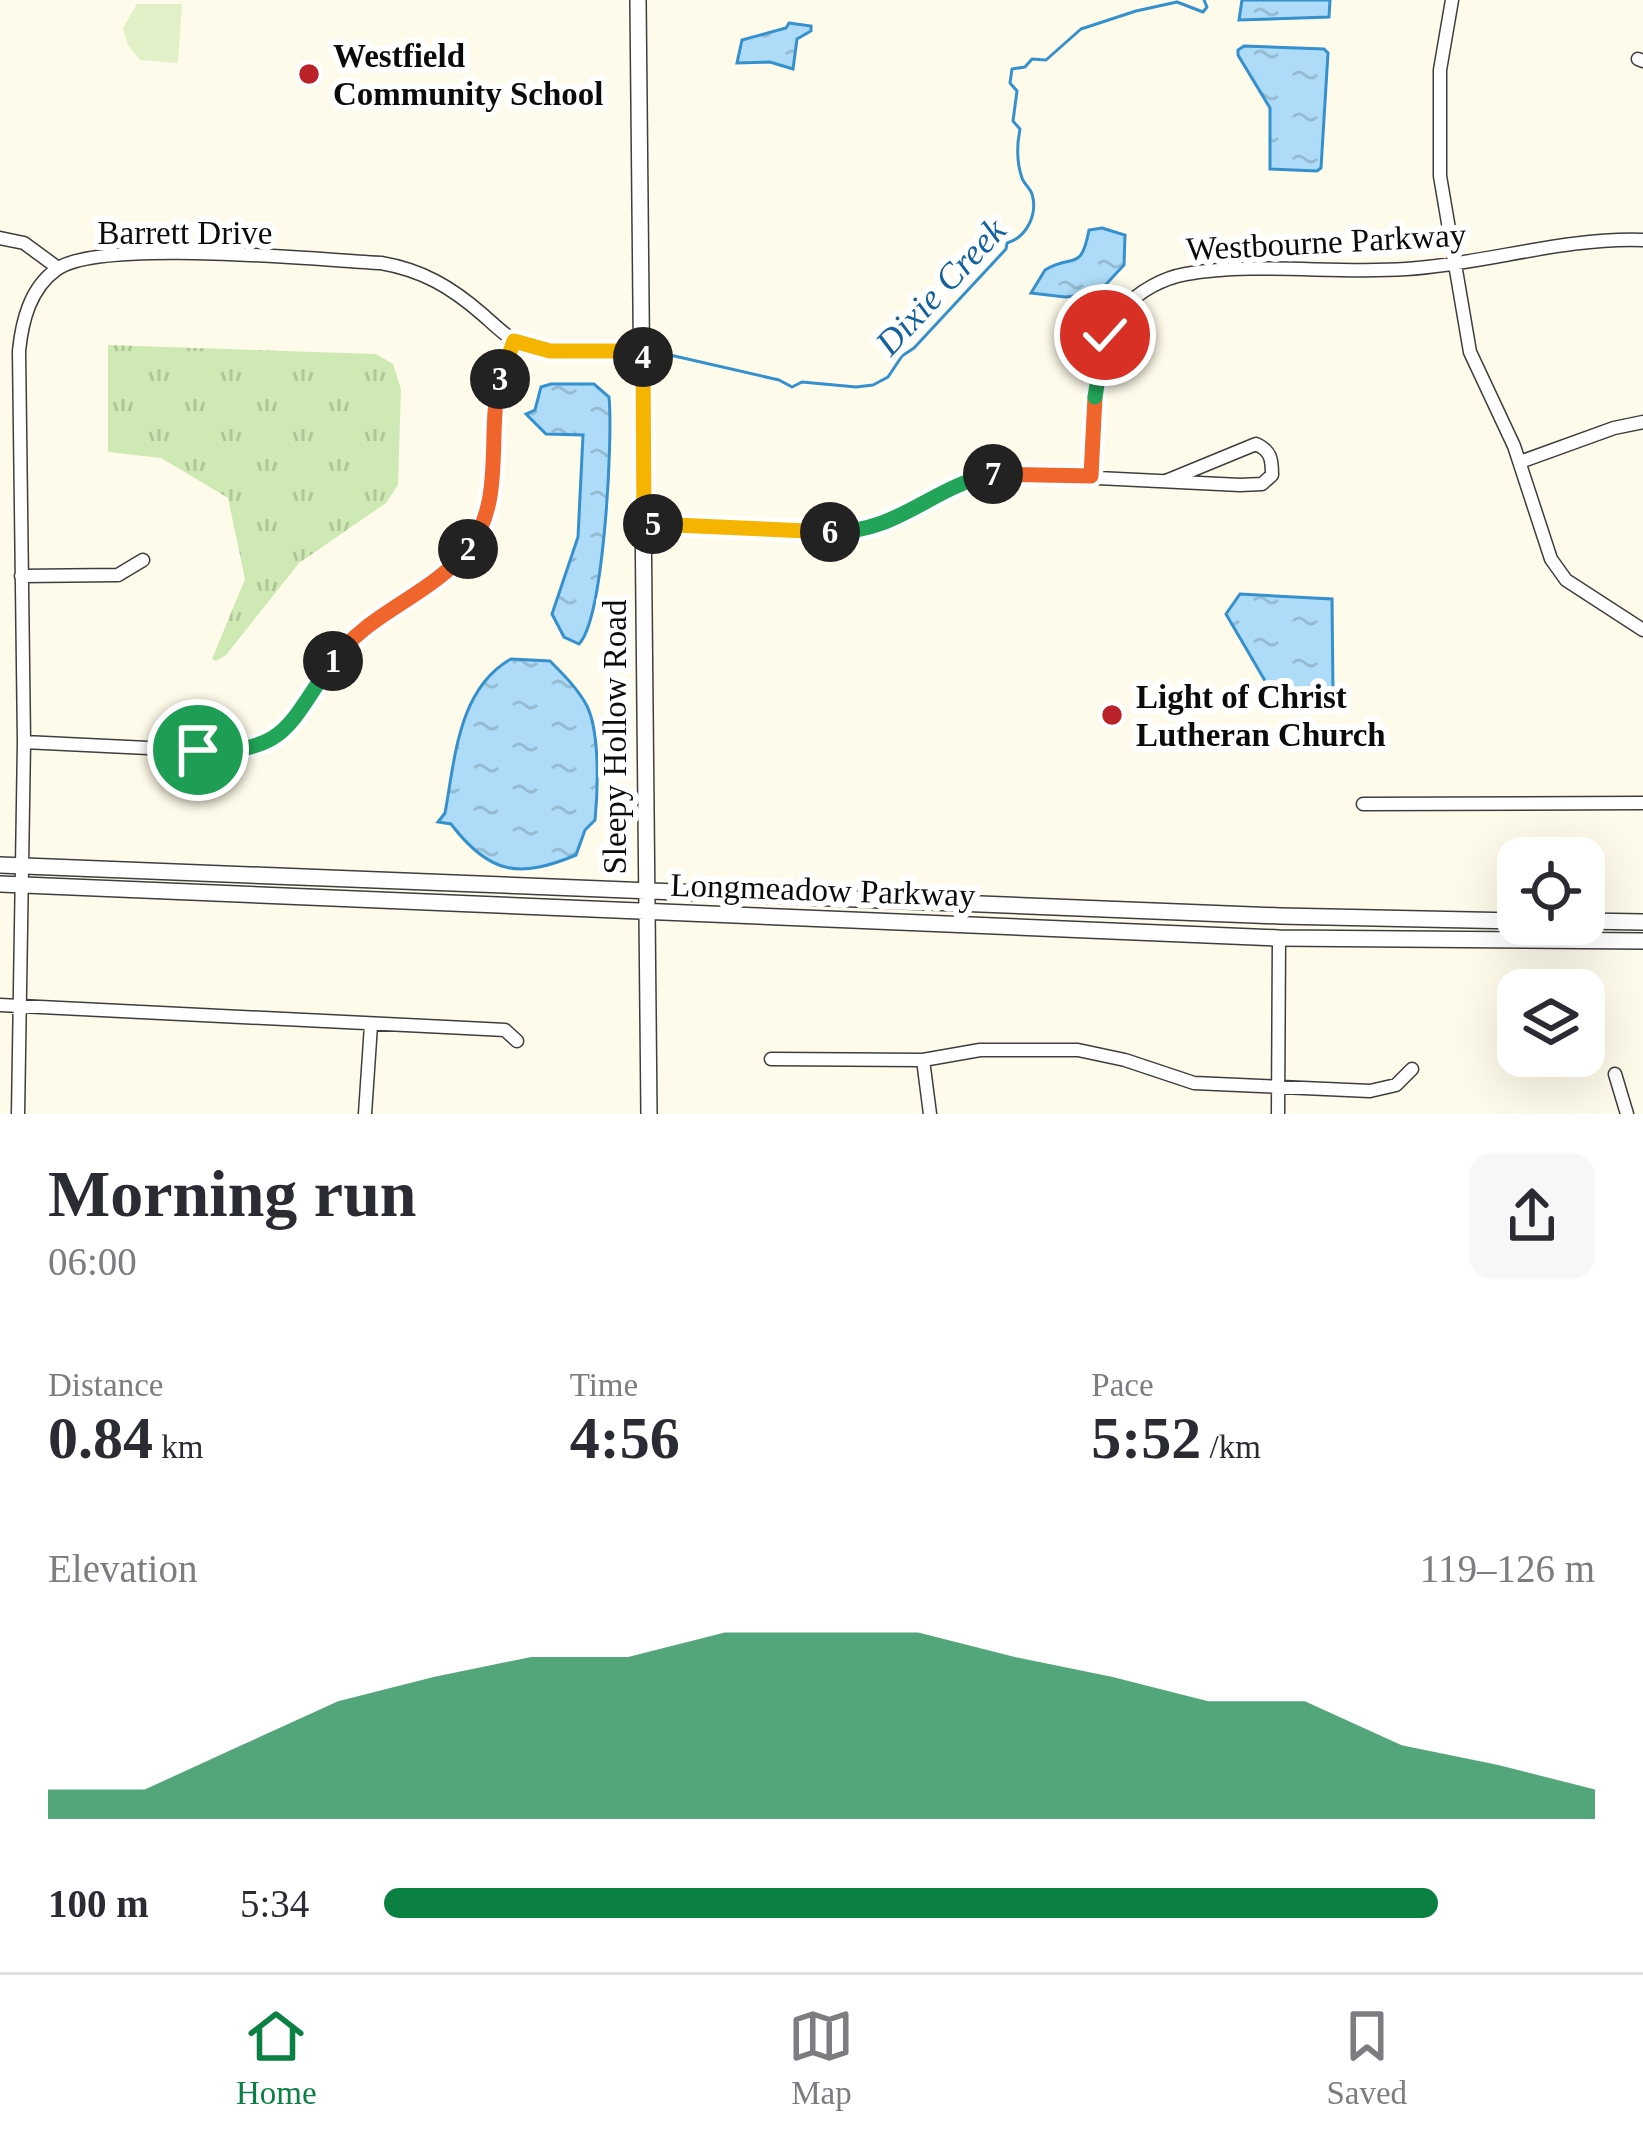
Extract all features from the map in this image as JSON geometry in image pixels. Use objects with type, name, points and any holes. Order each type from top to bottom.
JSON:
[{"type":"street","name":"Sleepy Hollow Road","points":[[638,0],[649,1114]]},
{"type":"street","points":[[1452,0],[1445,22],[1438,118],[1440,176],[1470,352],[1520,462],[1540,532],[1566,580],[1643,630]]},
{"type":"street","points":[[0,238],[24,243],[58,268]]},
{"type":"street","name":"Westbourne Parkway","points":[[1091,476],[1096,370],[1105,335],[1123,309],[1147,289],[1181,274],[1407,269],[1602,241],[1643,240]]},
{"type":"street","name":"Barrett Drive","points":[[18,1114],[24,742],[20,337],[28,306],[44,280],[74,260],[120,252],[381,263],[432,277],[514,341]]},
{"type":"street","points":[[24,742],[231,752],[278,737],[301,712],[339,653],[372,623],[443,575],[477,537],[491,494],[494,404],[514,341],[550,351],[643,351]]},
{"type":"street","points":[[1520,462],[1643,422]]},
{"type":"street","points":[[644,524],[854,532],[902,518],[955,486],[998,473],[1166,481],[1262,484],[1272,475],[1272,460],[1256,444],[1166,481]]},
{"type":"street","points":[[21,576],[118,575],[143,560]]},
{"type":"street","points":[[1363,804],[1643,803]]},
{"type":"street","name":"Longmeadow Parkway","points":[[0,865],[1497,921]]},
{"type":"street","name":"Longmeadow Parkway","points":[[0,884],[1279,938],[1643,941]]},
{"type":"street","points":[[1605,921],[1643,922]]},
{"type":"street","points":[[1278,1114],[1279,938]]},
{"type":"street","points":[[0,1005],[505,1030],[517,1042]]},
{"type":"street","points":[[365,1114],[371,1025]]},
{"type":"street","points":[[771,1059],[922,1060],[980,1051],[1078,1051],[1125,1060],[1194,1083],[1370,1091],[1396,1085],[1412,1069]]},
{"type":"street","points":[[922,1060],[930,1114]]},
{"type":"street","points":[[1616,1074],[1627,1114]]},
{"type":"green space","points":[[137,4],[182,4],[178,63],[140,60],[128,45],[123,28]]},
{"type":"green space","points":[[108,345],[376,354],[393,364],[401,389],[398,485],[386,503],[299,563],[226,655],[216,661],[212,659],[245,579],[228,498],[161,458],[108,452]]},
{"type":"water","points":[[1242,0],[1330,0],[1329,17],[1239,20]]},
{"type":"water","points":[[789,23],[811,26],[811,31],[797,39],[793,69],[770,62],[737,63],[742,40],[786,28]]},
{"type":"water","points":[[1244,46],[1324,49],[1328,53],[1321,168],[1317,171],[1270,169],[1270,108],[1238,55]]},
{"type":"water","points":[[1102,228],[1125,235],[1124,265],[1097,294],[1031,293],[1045,270],[1079,257],[1089,230]]},
{"type":"water","points":[[594,384],[609,397],[601,565],[588,628],[579,644],[564,637],[552,614],[578,537],[583,435],[546,434],[526,414],[535,410],[541,387]]},
{"type":"water","points":[[1240,594],[1332,599],[1333,691],[1271,691],[1226,614]]},
{"type":"water","points":[[511,659],[550,661],[570,682],[591,717],[597,762],[595,820],[585,830],[576,855],[521,869],[492,862],[451,824],[438,822],[445,813],[456,748],[469,707],[493,672]]},
{"type":"waterway","name":"Dixie Creek","points":[[657,362],[670,355],[792,387],[802,382],[856,387],[888,377],[902,356],[1029,224],[1033,202],[1019,165],[1020,129],[1013,121],[1017,91],[1010,83],[1012,69],[1025,67],[1032,59],[1046,60],[1081,29],[1177,2],[1203,12],[1204,0]]},
{"type":"place","name":"Westfield Community School","points":[[309,74]]},
{"type":"place","name":"Light of Christ Lutheran Church","points":[[1112,715]]},
{"type":"route","points":[[198,750],[231,752],[278,737],[301,712],[339,653],[461,558],[477,537],[491,494],[494,404],[514,341],[550,351],[643,351],[644,524],[854,532],[902,518],[955,486],[980,477],[998,473],[1091,476],[1096,370],[1105,335]]}]
